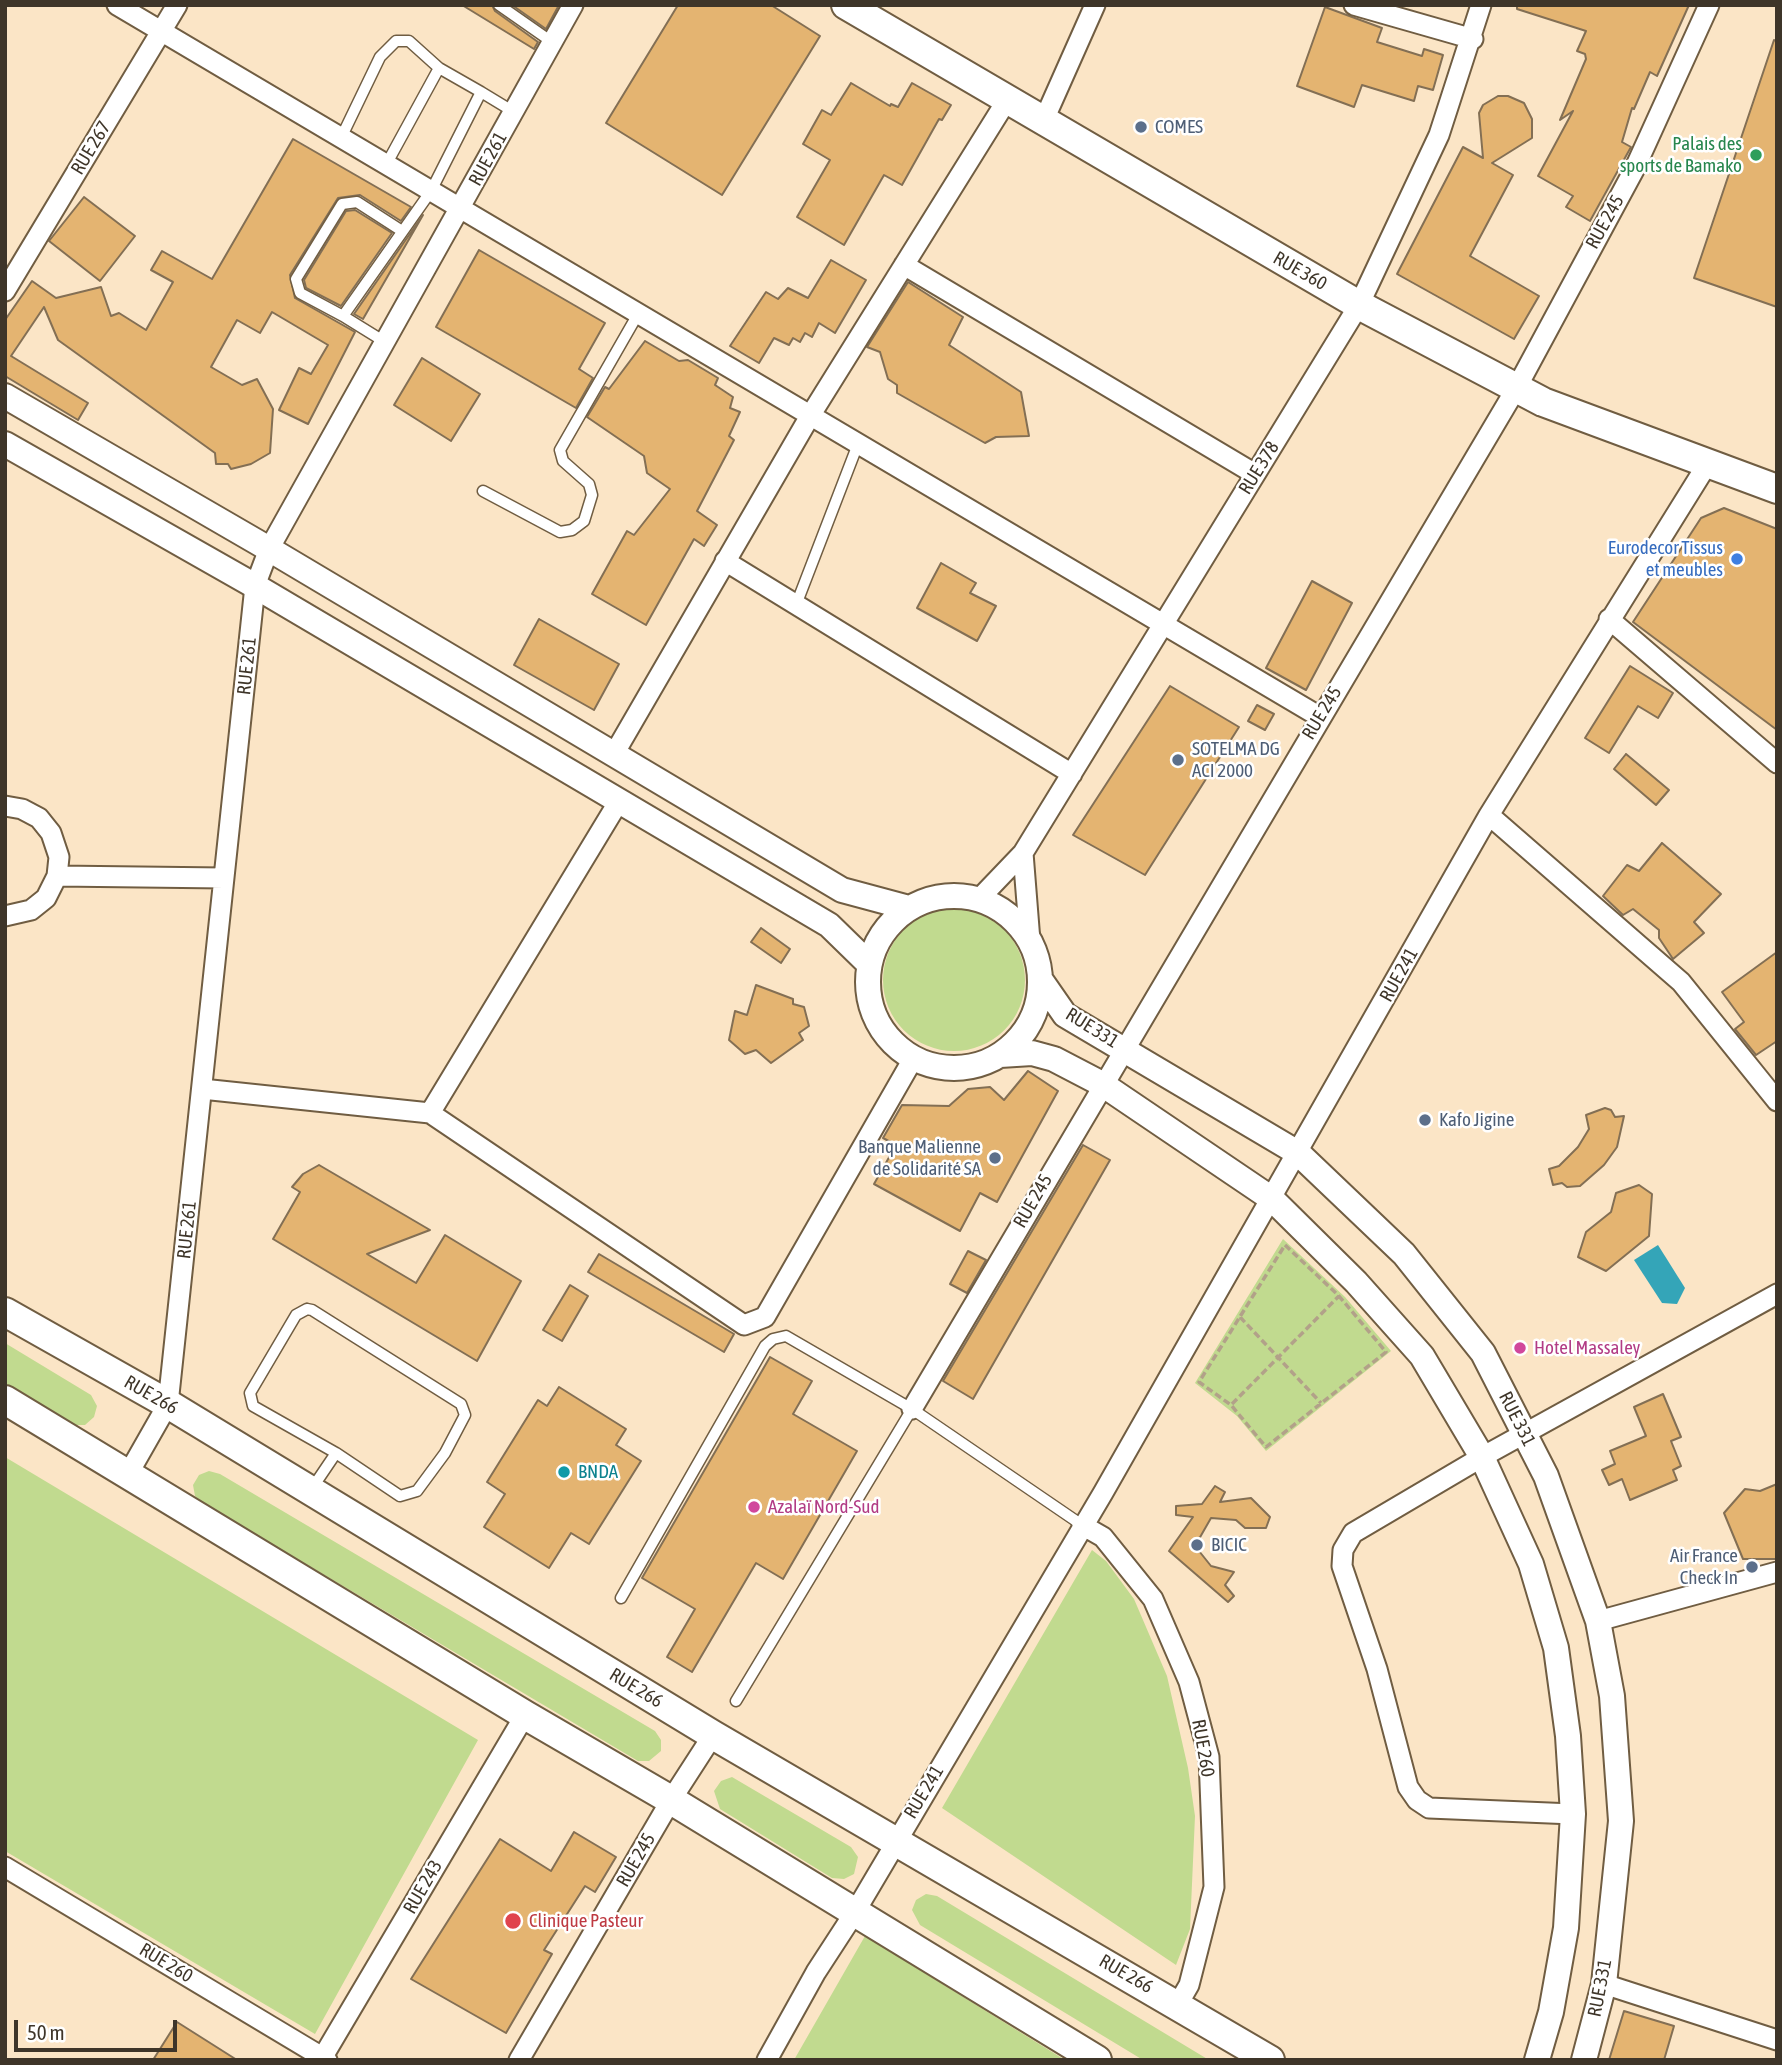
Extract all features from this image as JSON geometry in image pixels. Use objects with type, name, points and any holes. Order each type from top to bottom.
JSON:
[{"type":"main road","name":"RUE 360","points":[[846,5],[1007,100],[1047,114],[1363,296],[1520,378],[1543,402],[1777,489]]},
{"type":"main road","points":[[882,5],[1047,114]]},
{"type":"main road","points":[[1520,378],[1548,383],[1777,469]]},
{"type":"main road","name":"RUE 266","points":[[5,1312],[168,1404],[713,1735],[1270,2060]]},
{"type":"main road","points":[[5,1400],[524,1715],[671,1800],[1097,2060]]},
{"type":"street","points":[[117,5],[1320,718]]},
{"type":"street","name":"RUE 267","points":[[5,291],[177,5]]},
{"type":"street","name":"RUE 261","points":[[168,1404],[255,586],[269,549],[573,5]]},
{"type":"street","points":[[1047,114],[1095,5]]},
{"type":"street","points":[[1354,5],[1472,39]]},
{"type":"street","name":"RUE 378","points":[[979,899],[1023,853],[1363,296],[1439,135],[1481,5]]},
{"type":"street","name":"RUE 245","points":[[912,1409],[1520,378],[1634,170],[1709,5]]},
{"type":"street","points":[[614,754],[810,416],[1007,100]]},
{"type":"street","points":[[904,265],[1255,474]]},
{"type":"street","points":[[5,396],[269,549],[842,890],[909,908]]},
{"type":"street","points":[[5,444],[255,586],[829,925],[869,964]]},
{"type":"street","name":"RUE 241","points":[[767,2060],[816,1972],[855,1912],[1103,1493],[1489,815],[1708,463]]},
{"type":"street","points":[[725,561],[1072,774]]},
{"type":"street","points":[[1609,619],[1777,763]]},
{"type":"street","points":[[430,1113],[620,801]]},
{"type":"street","points":[[5,806],[22,809],[39,818],[51,833],[59,857],[57,876],[46,898],[31,910],[5,916]]},
{"type":"street","points":[[1489,815],[1681,982],[1777,1101]]},
{"type":"street","points":[[1023,853],[1030,940],[1040,979],[1038,1001],[1030,1022],[1018,1041],[1000,1055],[980,1065],[957,1069],[934,1066],[913,1059],[891,1042],[875,1018],[868,992],[869,964],[877,942],[890,922],[909,908],[931,898],[955,895],[979,899],[999,908],[1017,922],[1030,940]]},
{"type":"street","points":[[57,876],[224,878]]},
{"type":"street","name":"RUE 331","points":[[1040,979],[1065,1015],[1298,1153],[1412,1264],[1483,1353],[1546,1476],[1598,1621],[1612,1696],[1621,1821],[1604,1984],[1584,2060]]},
{"type":"street","points":[[1000,1055],[1032,1053],[1054,1059],[1102,1084],[1272,1199],[1356,1282],[1422,1356],[1482,1457],[1531,1564],[1556,1648],[1568,1736],[1573,1814],[1566,1928],[1551,2012],[1537,2060]]},
{"type":"street","points":[[202,1088],[430,1113],[744,1325],[753,1324],[765,1317],[913,1059]]},
{"type":"street","points":[[1573,1814],[1429,1808],[1417,1800],[1408,1787],[1377,1669],[1342,1566],[1343,1550],[1353,1533],[1482,1457],[1777,1294]]},
{"type":"street","points":[[127,1476],[168,1404]]},
{"type":"street","name":"RUE 260","points":[[1082,1525],[1104,1537],[1153,1599],[1189,1682],[1209,1757],[1214,1886],[1189,1985],[1178,2004]]},
{"type":"street","points":[[1598,1621],[1777,1572]]},
{"type":"street","name":"RUE 243","points":[[324,2059],[524,1715]]},
{"type":"street","name":"RUE 245","points":[[519,2060],[671,1800],[713,1735]]},
{"type":"street","name":"RUE 260","points":[[5,1867],[324,2059]]},
{"type":"street","points":[[1604,1984],[1777,2040]]},
{"type":"lane","points":[[499,5],[552,42]]},
{"type":"lane","points":[[341,138],[380,57],[396,41],[409,41],[439,68],[514,112]]},
{"type":"lane","points":[[386,165],[439,68]]},
{"type":"lane","points":[[343,316],[430,191],[481,92]]},
{"type":"lane","points":[[385,342],[300,293],[296,279],[342,204],[358,202],[402,231]]},
{"type":"lane","points":[[483,491],[560,532],[572,530],[584,521],[592,495],[589,484],[563,461],[560,450],[638,314]]},
{"type":"lane","points":[[796,605],[858,444]]},
{"type":"lane","points":[[307,1310],[312,1310],[461,1404],[465,1415],[444,1453],[417,1491],[410,1495],[400,1496],[336,1453],[253,1406],[250,1393],[296,1315],[307,1310]]},
{"type":"lane","points":[[621,1598],[765,1346],[773,1339],[786,1336],[912,1409],[1082,1525]]},
{"type":"lane","points":[[736,1701],[912,1409]]},
{"type":"lane","points":[[310,1491],[336,1453]]},
{"type":"path","points":[[1285,1245],[1339,1296],[1386,1352],[1266,1447],[1231,1405],[1199,1382],[1240,1317],[1285,1245]]},
{"type":"path","points":[[1231,1405],[1339,1296]]},
{"type":"path","points":[[1240,1317],[1321,1403]]},
{"type":"green space","points":[[954,909],[981,914],[1004,930],[1020,953],[1025,980],[1020,1007],[1004,1030],[981,1046],[954,1051],[927,1046],[904,1030],[888,1007],[883,980],[888,953],[904,930],[927,914]]},
{"type":"green space","points":[[1283,1239],[1345,1297],[1391,1351],[1266,1451],[1237,1416],[1195,1383]]},
{"type":"green space","points":[[5,1343],[91,1395],[97,1406],[94,1417],[85,1425],[73,1425],[5,1384]]},
{"type":"green space","points":[[5,1457],[478,1740],[315,2034],[5,1851]]},
{"type":"green space","points":[[209,1471],[220,1474],[655,1731],[661,1740],[661,1751],[649,1761],[638,1761],[203,1503],[195,1496],[193,1485],[199,1475]]},
{"type":"green space","points":[[1092,1550],[1106,1561],[1134,1599],[1167,1676],[1188,1768],[1195,1816],[1190,1929],[1176,1965],[942,1808]]},
{"type":"green space","points":[[732,1777],[851,1847],[858,1857],[854,1874],[844,1879],[832,1878],[720,1809],[714,1791],[721,1781]]},
{"type":"green space","points":[[926,1894],[937,1896],[1209,2060],[1143,2060],[920,1925],[912,1910],[916,1900]]},
{"type":"green space","points":[[865,1936],[1065,2060],[794,2060]]},
{"type":"water","points":[[1658,1245],[1685,1288],[1677,1304],[1662,1303],[1634,1260]]},
{"type":"building","points":[[462,5],[492,5],[495,11],[538,42],[534,49]]},
{"type":"building","points":[[512,5],[559,5],[546,29]]},
{"type":"building","points":[[678,5],[771,5],[820,36],[722,195],[606,123]]},
{"type":"building","points":[[1517,5],[1689,5],[1657,76],[1650,72],[1634,109],[1632,108],[1622,142],[1631,147],[1590,221],[1566,207],[1573,196],[1538,176],[1573,111],[1560,120],[1586,59],[1585,54],[1577,51],[1586,31],[1517,9]]},
{"type":"building","points":[[1325,7],[1382,28],[1377,42],[1422,56],[1424,49],[1443,55],[1433,90],[1418,86],[1414,101],[1362,85],[1354,107],[1297,86]]},
{"type":"building","name":"Palais des sports de Bamako","points":[[1774,40],[1777,41],[1777,307],[1694,278]]},
{"type":"building","points":[[851,83],[890,106],[891,104],[898,107],[912,83],[951,105],[942,120],[939,119],[902,185],[884,175],[844,245],[797,217],[830,160],[803,144],[822,110],[831,115]]},
{"type":"building","points":[[1498,96],[1508,96],[1524,103],[1532,119],[1532,138],[1492,163],[1513,175],[1470,256],[1539,296],[1514,339],[1397,274],[1463,147],[1483,158],[1479,113],[1483,105]]},
{"type":"building","points":[[293,139],[411,207],[401,221],[360,195],[338,198],[290,275],[295,298],[355,332],[308,424],[279,410],[299,368],[311,374],[328,345],[272,312],[260,333],[237,320],[211,367],[242,385],[257,379],[273,409],[270,453],[251,464],[231,469],[228,464],[216,464],[215,453],[58,340],[44,307],[11,356],[88,403],[78,420],[5,376],[5,320],[32,281],[56,298],[101,287],[111,316],[119,313],[146,330],[173,282],[151,270],[162,251],[212,279]]},
{"type":"building","points":[[84,197],[135,236],[100,281],[49,241]]},
{"type":"building","points":[[355,210],[392,233],[341,306],[306,288],[304,280],[346,211]]},
{"type":"building","points":[[423,215],[363,319],[354,314]]},
{"type":"building","points":[[479,250],[605,323],[579,369],[593,378],[576,408],[436,327]]},
{"type":"building","points":[[831,260],[866,280],[835,333],[819,323],[812,337],[805,333],[800,342],[793,338],[789,345],[774,338],[759,363],[730,346],[766,292],[778,299],[788,288],[808,298]]},
{"type":"building","points":[[908,282],[963,317],[949,345],[1021,392],[1029,436],[996,437],[985,443],[897,393],[897,385],[888,379],[880,352],[867,347]]},
{"type":"building","points":[[645,341],[679,361],[688,360],[718,378],[715,385],[733,397],[730,408],[740,412],[729,436],[734,440],[697,511],[717,525],[704,546],[694,539],[646,625],[592,594],[627,531],[634,535],[670,489],[647,473],[644,456],[587,417],[605,387],[609,389]]},
{"type":"building","points":[[422,358],[480,394],[451,441],[394,405]]},
{"type":"building","points":[[1724,508],[1777,529],[1777,730],[1633,622],[1701,518]]},
{"type":"building","points":[[941,563],[976,583],[970,593],[996,606],[977,641],[917,608]]},
{"type":"building","points":[[1312,581],[1352,603],[1306,690],[1266,668]]},
{"type":"building","points":[[539,619],[619,664],[594,710],[514,665]]},
{"type":"building","points":[[1630,666],[1673,693],[1658,718],[1638,706],[1609,753],[1585,738]]},
{"type":"building","points":[[1170,686],[1239,727],[1145,875],[1073,835]]},
{"type":"building","points":[[1257,705],[1274,714],[1265,730],[1248,721]]},
{"type":"building","points":[[1626,754],[1669,790],[1656,805],[1614,769]]},
{"type":"building","points":[[1662,843],[1721,894],[1694,922],[1704,933],[1673,959],[1659,938],[1659,930],[1633,909],[1623,915],[1603,896],[1627,865],[1639,871]]},
{"type":"building","points":[[761,928],[790,949],[781,963],[751,942]]},
{"type":"building","points":[[1777,952],[1777,1041],[1756,1055],[1735,1029],[1744,1022],[1722,992]]},
{"type":"building","points":[[756,985],[793,999],[793,1004],[804,1007],[809,1026],[799,1033],[803,1040],[771,1063],[756,1050],[745,1054],[729,1040],[735,1011],[747,1015]]},
{"type":"building","points":[[1028,1071],[1058,1091],[997,1202],[980,1193],[960,1231],[874,1184],[896,1145],[883,1138],[902,1105],[949,1106],[968,1089],[990,1087],[1004,1100]]},
{"type":"building","points":[[1605,1108],[1611,1110],[1615,1117],[1624,1116],[1617,1147],[1604,1165],[1580,1186],[1567,1187],[1562,1183],[1553,1185],[1549,1169],[1559,1166],[1578,1147],[1589,1129],[1586,1115]]},
{"type":"building","points":[[1083,1145],[1110,1160],[973,1399],[943,1381]]},
{"type":"building","points":[[319,1165],[430,1230],[367,1254],[416,1283],[445,1235],[521,1281],[477,1361],[273,1239],[300,1192],[292,1187],[303,1174]]},
{"type":"building","points":[[1639,1185],[1652,1194],[1649,1236],[1606,1271],[1578,1257],[1586,1232],[1611,1212],[1616,1193]]},
{"type":"building","points":[[968,1251],[986,1260],[967,1293],[950,1284]]},
{"type":"building","points":[[599,1254],[734,1334],[724,1352],[588,1272]]},
{"type":"building","points":[[570,1285],[588,1296],[562,1341],[543,1330]]},
{"type":"building","name":"Azalaï Nord-Sud","points":[[770,1357],[812,1381],[793,1414],[857,1451],[783,1579],[756,1563],[692,1672],[667,1657],[695,1609],[642,1578]]},
{"type":"building","name":"BNDA","points":[[559,1387],[626,1429],[616,1445],[641,1461],[589,1544],[571,1533],[549,1568],[484,1527],[505,1494],[487,1482],[538,1400],[547,1406]]},
{"type":"building","points":[[1663,1394],[1681,1437],[1671,1441],[1681,1466],[1673,1470],[1677,1480],[1630,1500],[1622,1479],[1609,1485],[1602,1470],[1615,1464],[1610,1451],[1646,1436],[1634,1407]]},
{"type":"building","points":[[1777,1484],[1777,1559],[1743,1559],[1724,1513],[1745,1489],[1760,1491]]},
{"type":"building","points":[[1215,1486],[1225,1492],[1220,1502],[1251,1498],[1270,1517],[1266,1528],[1245,1528],[1236,1520],[1211,1518],[1195,1546],[1211,1566],[1234,1572],[1225,1585],[1234,1596],[1228,1602],[1169,1551],[1193,1517],[1176,1515],[1176,1506],[1202,1504]]},
{"type":"building","name":"Clinique Pasteur","points":[[574,1832],[616,1857],[595,1892],[585,1886],[544,1950],[552,1954],[506,2033],[411,1979],[500,1839],[551,1871]]},
{"type":"building","points":[[1624,2011],[1674,2026],[1664,2060],[1609,2060]]},
{"type":"building","points":[[177,2022],[237,2060],[153,2060]]},
{"type":"place","name":"COMES","points":[[1141,127]]},
{"type":"place","name":"Palais des sports de Bamako","points":[[1756,155]]},
{"type":"place","name":"Eurodecor Tissus et meubles","points":[[1737,559]]},
{"type":"place","name":"SOTELMA DG ACI 2000","points":[[1178,760]]},
{"type":"place","name":"Kafo Jigine","points":[[1425,1120]]},
{"type":"place","name":"Banque Malienne de Solidarité SA","points":[[995,1158]]},
{"type":"place","name":"Hotel Massaley","points":[[1520,1348]]},
{"type":"place","name":"BNDA","points":[[564,1472]]},
{"type":"place","name":"Azalaï Nord-Sud","points":[[754,1507]]},
{"type":"place","name":"BICIC","points":[[1197,1545]]},
{"type":"place","name":"Air France Check In","points":[[1752,1567]]},
{"type":"place","name":"Clinique Pasteur","points":[[513,1921]]}]
